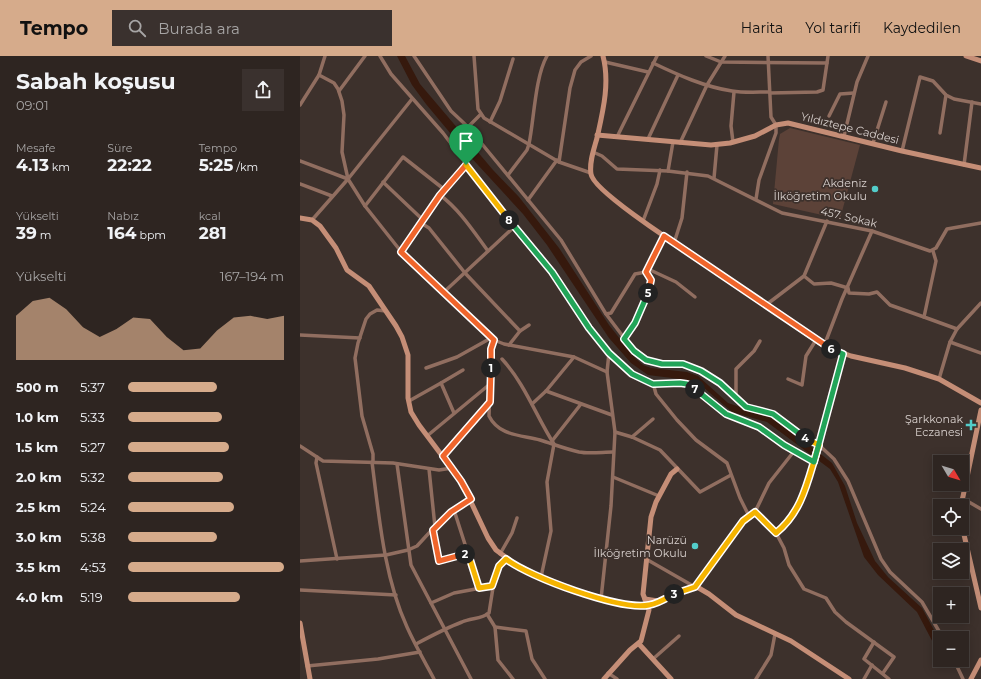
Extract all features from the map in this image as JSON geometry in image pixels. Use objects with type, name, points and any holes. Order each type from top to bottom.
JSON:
[{"type":"street","points":[[300,105],[319,75],[325,56]]},
{"type":"street","points":[[339,91],[365,56]]},
{"type":"street","points":[[380,56],[391,74],[443,133],[514,227],[552,272],[569,300],[609,353],[632,374],[653,384],[687,384],[726,414],[759,427],[784,445],[814,462]]},
{"type":"street","points":[[414,56],[451,111],[468,127],[562,240],[606,314],[634,351],[646,360],[662,364],[683,364],[701,371],[720,383],[746,407],[773,414],[809,441],[819,445],[840,466],[881,559],[890,572],[922,602],[939,631]]},
{"type":"street","points":[[474,56],[478,109],[481,114],[490,122],[558,161],[590,173]]},
{"type":"street","points":[[508,175],[527,150],[529,144],[540,77],[546,56]]},
{"type":"street","points":[[528,200],[558,161],[575,70],[581,62],[591,56]]},
{"type":"street","points":[[603,56],[605,62],[605,96],[590,173],[592,180],[599,187],[664,236],[688,251],[824,346],[843,354],[905,368],[939,380],[981,403]]},
{"type":"street","points":[[616,137],[657,56]]},
{"type":"street","points":[[706,56],[721,62],[827,63]]},
{"type":"street","points":[[680,143],[707,85],[724,56]]},
{"type":"street","points":[[756,200],[759,180],[772,145],[776,126],[771,117],[768,56]]},
{"type":"street","points":[[653,63],[678,75],[734,92],[817,92],[823,90],[828,56]]},
{"type":"street","points":[[844,136],[857,82],[867,56]]},
{"type":"street","points":[[966,56],[981,62]]},
{"type":"street","points":[[490,122],[500,101],[513,59]]},
{"type":"street","points":[[605,62],[648,72]]},
{"type":"street","points":[[319,75],[334,83],[339,91],[342,101],[344,115],[342,152],[348,179],[365,206],[401,252],[492,339],[509,345],[574,357],[606,372]]},
{"type":"street","points":[[648,139],[678,75]]},
{"type":"street","points":[[902,151],[920,77],[933,81],[946,95],[954,99],[981,104]]},
{"type":"street","points":[[733,142],[731,126],[734,92]]},
{"type":"street","points":[[829,116],[840,94],[854,94]]},
{"type":"street","points":[[940,133],[946,95]]},
{"type":"street","points":[[312,220],[348,179],[412,99]]},
{"type":"street","points":[[873,143],[886,102]]},
{"type":"street","points":[[963,165],[972,102]]},
{"type":"street","points":[[468,127],[481,114]]},
{"type":"street","name":"Yıldıztepe Caddesi","points":[[597,135],[717,145],[756,136],[776,126],[788,123],[902,151],[981,168]]},
{"type":"street","points":[[668,171],[673,142]]},
{"type":"street","points":[[714,178],[717,145]]},
{"type":"street","name":"457. Sokak","points":[[593,152],[602,156],[618,169],[687,172],[714,178],[782,213],[872,231],[933,251]]},
{"type":"street","points":[[365,206],[382,182],[403,157],[445,190]]},
{"type":"street","points":[[300,160],[348,179]]},
{"type":"street","points":[[401,252],[440,195],[466,165]]},
{"type":"street","points":[[643,221],[657,184],[660,170]]},
{"type":"street","points":[[674,243],[682,218],[687,172]]},
{"type":"street","points":[[382,182],[429,228],[465,273],[520,332]]},
{"type":"street","points":[[300,184],[332,196]]},
{"type":"street","points":[[440,195],[449,202],[488,251]]},
{"type":"street","points":[[300,218],[312,220],[320,226],[334,245],[347,270],[368,285],[386,311],[402,337],[406,350],[409,366],[409,401],[413,416],[452,468],[471,499],[488,538],[500,554],[520,568],[540,577],[601,599],[645,605],[695,587],[730,537],[749,516],[755,512],[769,483],[795,450]]},
{"type":"street","points":[[766,305],[804,276],[827,221]]},
{"type":"street","points":[[924,318],[936,261],[933,251],[947,229],[981,223]]},
{"type":"street","points":[[444,292],[514,227]]},
{"type":"street","points":[[824,346],[842,299],[872,231]]},
{"type":"street","points":[[624,339],[635,323],[651,285],[651,280],[647,270],[664,236]]},
{"type":"street","points":[[606,314],[611,313],[635,274],[647,270],[676,282],[695,296]]},
{"type":"street","points":[[804,276],[814,284],[831,283],[848,288]]},
{"type":"street","points":[[848,288],[849,293],[869,294],[877,292],[882,295],[885,302],[890,305],[957,329]]},
{"type":"street","points":[[939,380],[950,342],[957,329],[981,303]]},
{"type":"street","points":[[386,311],[377,310],[369,315],[356,353],[356,369],[362,416],[373,454],[386,555],[396,595],[406,626],[434,679]]},
{"type":"street","points":[[509,345],[520,332],[530,325]]},
{"type":"street","points":[[300,335],[360,338]]},
{"type":"street","points":[[426,368],[457,357],[492,339]]},
{"type":"street","points":[[492,339],[489,416],[492,422],[504,431],[516,436],[553,443],[580,452],[613,452]]},
{"type":"street","points":[[788,379],[802,385],[806,356],[816,340]]},
{"type":"street","points":[[734,397],[736,397],[736,369],[754,351],[760,341]]},
{"type":"street","points":[[950,342],[981,353]]},
{"type":"street","points":[[601,599],[613,476],[615,432],[606,372],[609,353]]},
{"type":"street","points":[[776,533],[800,506],[809,482],[830,396],[843,354]]},
{"type":"street","points":[[532,404],[546,391],[574,357]]},
{"type":"street","points":[[502,359],[511,369],[553,443]]},
{"type":"street","points":[[409,401],[463,370]]},
{"type":"street","points":[[441,383],[454,413]]},
{"type":"street","points":[[427,436],[490,384]]},
{"type":"street","points":[[653,384],[656,394],[677,420],[696,440],[728,463],[740,498],[749,516]]},
{"type":"street","points":[[546,391],[612,416]]},
{"type":"street","points":[[443,456],[490,402]]},
{"type":"street","points":[[540,577],[551,531],[547,482],[553,443],[581,404]]},
{"type":"street","points":[[981,410],[979,435],[962,498],[981,509]]},
{"type":"street","points":[[632,437],[653,419]]},
{"type":"street","points":[[615,432],[632,437],[660,450],[700,492],[731,475]]},
{"type":"street","points":[[300,446],[323,461],[373,462],[439,470],[452,468]]},
{"type":"street","points":[[317,457],[316,463],[337,559]]},
{"type":"street","points":[[397,464],[411,564],[446,628],[471,679]]},
{"type":"street","points":[[429,469],[434,529],[439,561],[468,553]]},
{"type":"street","points":[[604,679],[630,650],[640,644],[649,612],[645,605],[643,594],[652,513],[671,474],[677,469]]},
{"type":"street","points":[[613,476],[659,496]]},
{"type":"street","points":[[300,562],[386,555],[408,550],[417,546],[454,510],[471,499]]},
{"type":"street","points":[[454,510],[479,588]]},
{"type":"street","points":[[755,512],[776,533],[784,548],[789,565],[804,589],[826,598],[835,612],[846,622],[894,657],[883,673]]},
{"type":"street","points":[[500,554],[512,533],[517,518]]},
{"type":"street","points":[[964,535],[979,589],[981,608]]},
{"type":"street","points":[[416,644],[446,628],[487,614],[490,611],[492,586],[499,566],[506,559]]},
{"type":"street","points":[[646,560],[695,587],[706,591],[742,618],[804,649],[849,679]]},
{"type":"street","points":[[431,603],[454,594],[492,586]]},
{"type":"street","points":[[300,590],[396,595]]},
{"type":"street","points":[[645,599],[658,601]]},
{"type":"street","points":[[487,614],[495,627],[498,660],[513,679]]},
{"type":"street","points":[[300,623],[310,679]]},
{"type":"street","points":[[495,627],[521,629],[526,631],[532,659],[545,679]]},
{"type":"street","points":[[756,679],[771,655],[775,634]]},
{"type":"street","points":[[653,659],[679,636]]},
{"type":"street","points":[[874,642],[864,659],[889,679]]},
{"type":"street","points":[[640,644],[671,679]]},
{"type":"street","points":[[308,666],[378,659],[420,652]]},
{"type":"street","points":[[971,679],[981,660]]},
{"type":"street","points":[[864,679],[872,666]]},
{"type":"street","points":[[957,667],[963,679]]},
{"type":"street","points":[[608,674],[617,679]]},
{"type":"shaded area","points":[[397,56],[405,56],[420,84],[493,170],[519,197],[559,248],[609,325],[636,359],[643,365],[651,368],[687,372],[698,376],[728,403],[776,419],[832,463],[845,486],[857,523],[875,561],[888,577],[922,608],[935,631],[933,631],[933,643],[917,612],[878,575],[864,557],[838,482],[830,469],[767,422],[732,412],[696,381],[648,375],[631,363],[609,338],[547,245],[523,214],[466,152],[412,85]]},
{"type":"shaded area","points":[[790,128],[860,145],[840,219],[773,204],[780,134]]},
{"type":"place","name":"Akdeniz İlköğretim Okulu","points":[[875,189]]},
{"type":"place","name":"Şarkkonak Eczanesi","points":[[971,425]]},
{"type":"place","name":"Narüzü İlköğretim Okulu","points":[[695,546]]},
{"type":"route","points":[[466,165],[440,195],[401,252],[444,292],[472,321],[494,340],[491,349],[490,402],[443,456],[461,481],[471,499],[451,512],[440,521],[433,530],[439,561],[468,553],[479,588],[492,586],[499,566],[506,559],[515,566],[528,572],[596,598],[607,601],[648,606],[686,589],[695,587],[730,537],[743,521],[755,512],[769,524],[776,533],[780,530],[800,506],[809,482],[819,445],[809,441],[773,414],[746,407],[720,383],[701,371],[683,364],[653,363],[646,360],[634,351],[624,339],[635,323],[651,285],[651,280],[646,272],[664,236],[688,251],[824,346],[843,354],[830,396],[819,445],[814,462],[784,445],[759,427],[737,420],[726,414],[693,387],[687,384],[653,384],[632,374],[609,353],[589,328],[569,300],[552,272],[526,243],[474,173],[466,165]]}]
